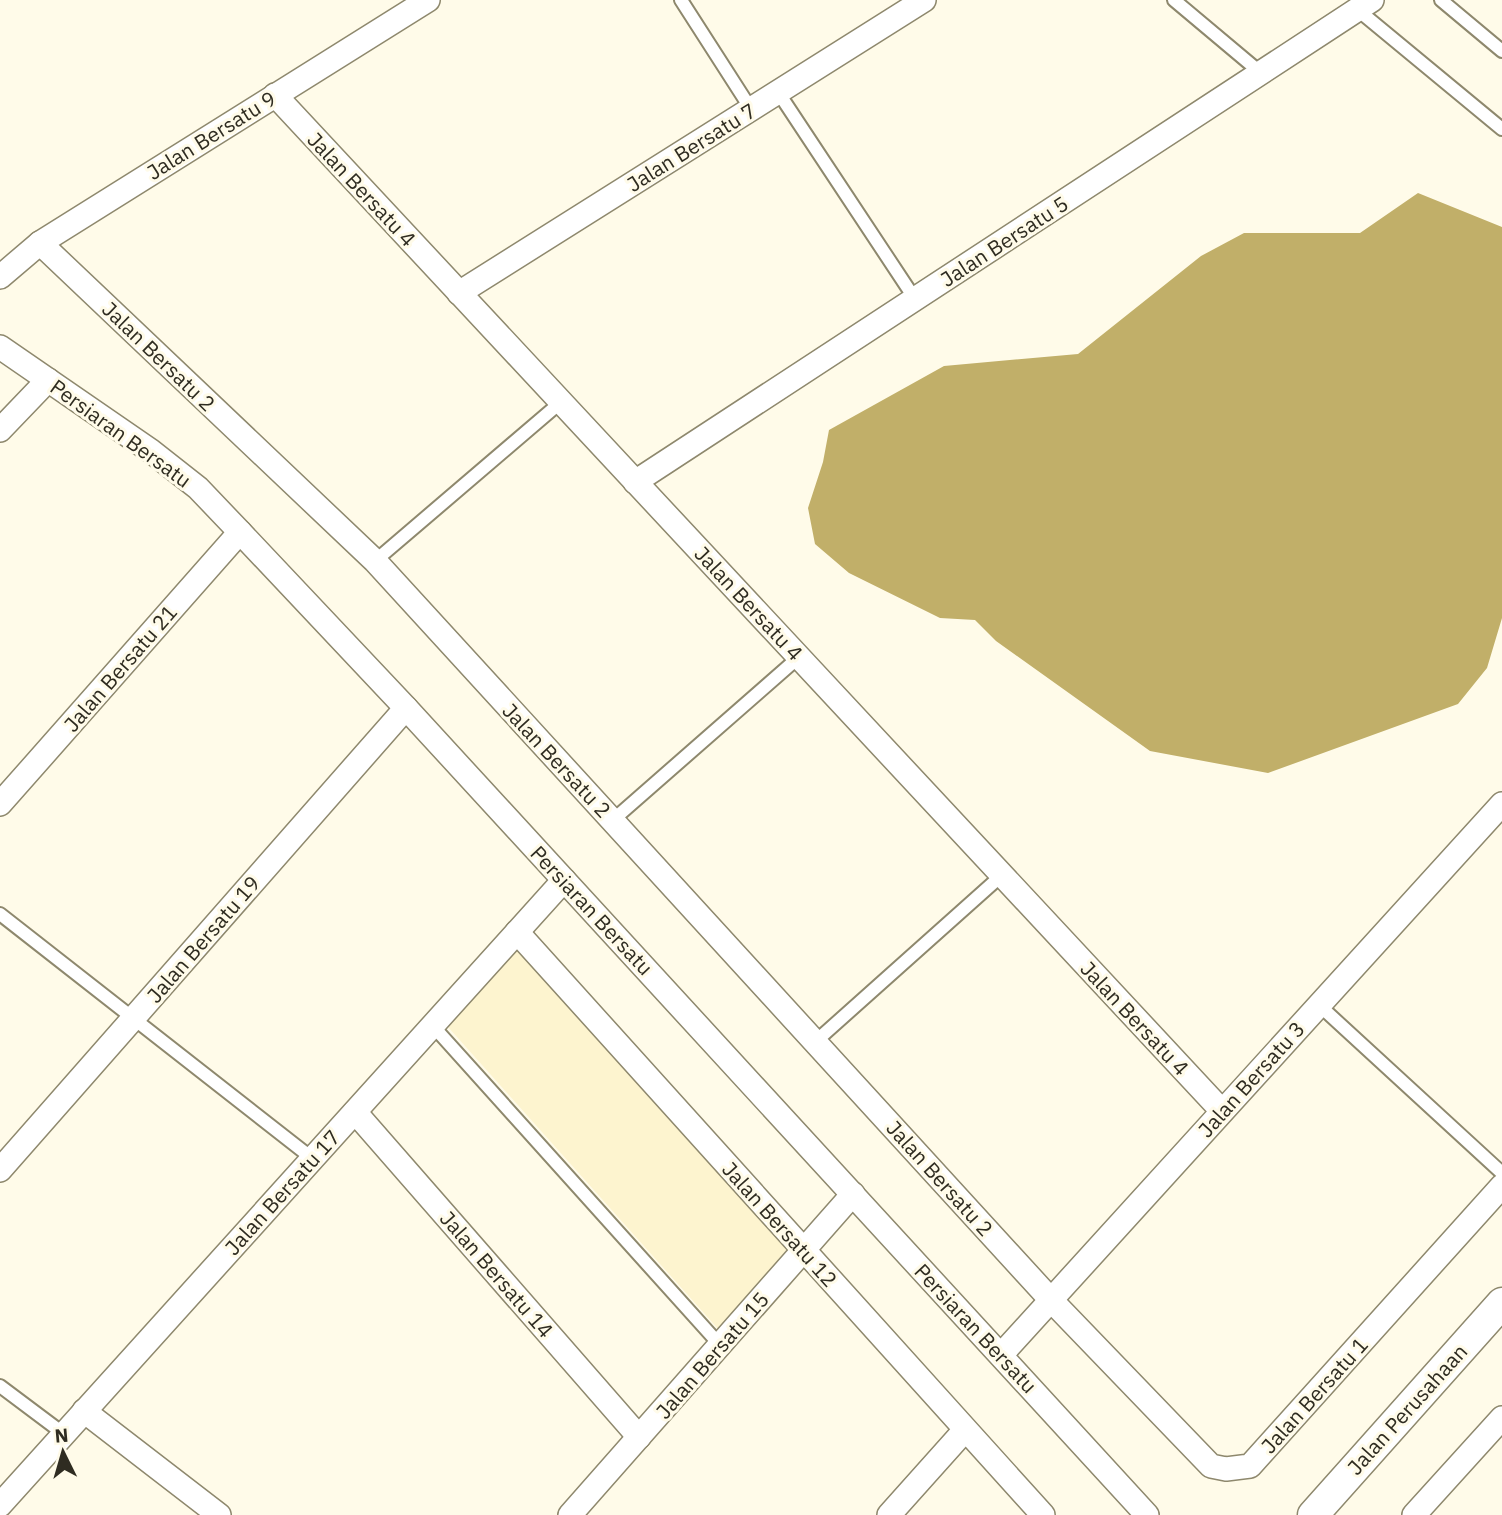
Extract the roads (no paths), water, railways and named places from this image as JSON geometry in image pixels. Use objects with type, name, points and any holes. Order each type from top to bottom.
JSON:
[{"type":"street","name":"Jalan Bersatu 9","points":[[0,277],[40,243],[428,0]]},
{"type":"street","name":"Jalan Bersatu 7","points":[[459,293],[924,0]]},
{"type":"street","name":"Jalan Bersatu 5","points":[[635,482],[1365,5]]},
{"type":"street","name":"Jalan Bersatu 4","points":[[275,95],[1222,1111]]},
{"type":"street","name":"Jalan Bersatu 2","points":[[40,243],[375,561],[1051,1300]]},
{"type":"street","name":"Persiaran Bersatu","points":[[0,346],[151,451],[198,488],[406,708],[1147,1515]]},
{"type":"street","points":[[0,430],[48,380]]},
{"type":"street","name":"Jalan Bersatu 21","points":[[0,804],[240,532]]},
{"type":"street","name":"Jalan Bersatu 19","points":[[0,1170],[406,708]]},
{"type":"street","name":"Jalan Bersatu 3","points":[[1001,1355],[1501,806]]},
{"type":"street","name":"Jalan Bersatu 17","points":[[0,1505],[564,880]]},
{"type":"street","name":"Jalan Bersatu 12","points":[[517,932],[1043,1515]]},
{"type":"street","name":"Jalan Bersatu 14","points":[[355,1112],[639,1437]]},
{"type":"street","name":"Jalan Bersatu 1","points":[[1051,1300],[1211,1466],[1227,1469],[1250,1466],[1502,1186]]},
{"type":"street","name":"Jalan Bersatu 15","points":[[570,1515],[853,1194]]},
{"type":"street","name":"Jalan Perusahaan","points":[[1313,1515],[1502,1303]]},
{"type":"street","points":[[84,1411],[219,1515]]},
{"type":"street","points":[[1414,1515],[1502,1418]]},
{"type":"street","points":[[889,1515],[965,1430]]},
{"type":"lane","points":[[681,0],[751,109]]},
{"type":"lane","points":[[1174,0],[1261,73]]},
{"type":"lane","points":[[1441,0],[1502,51]]},
{"type":"lane","points":[[1365,5],[1502,129]]},
{"type":"lane","points":[[778,92],[915,299]]},
{"type":"lane","points":[[375,561],[561,402]]},
{"type":"lane","points":[[613,820],[799,657]]},
{"type":"lane","points":[[815,1042],[1002,875]]},
{"type":"lane","points":[[0,914],[313,1158]]},
{"type":"lane","points":[[1319,1005],[1502,1173]]},
{"type":"lane","points":[[433,1026],[720,1345]]},
{"type":"lane","points":[[0,1386],[64,1434]]}]
